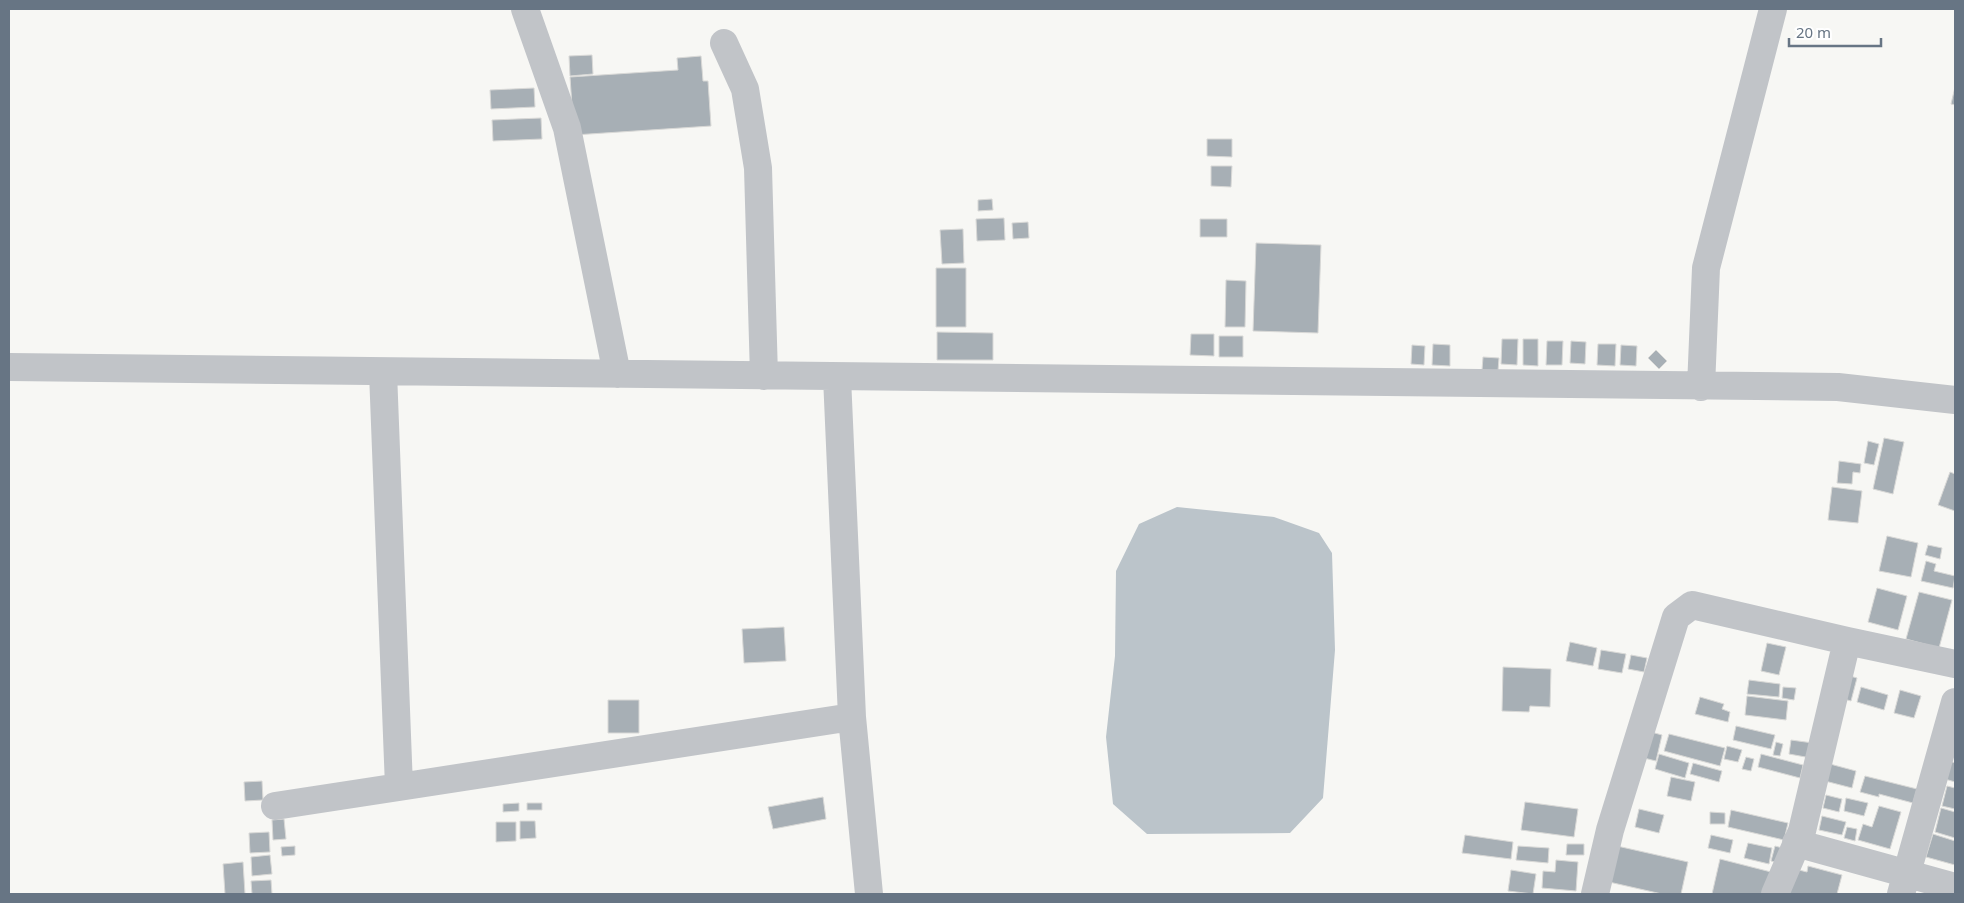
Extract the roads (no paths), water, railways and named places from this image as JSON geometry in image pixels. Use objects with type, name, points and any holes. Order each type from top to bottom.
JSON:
[{"type":"street","points":[[525,9],[567,128],[617,374]]},
{"type":"street","points":[[1701,386],[1706,268],[1773,9]]},
{"type":"street","points":[[724,43],[745,89],[758,168],[764,376]]},
{"type":"street","points":[[9,367],[1838,387],[1955,400]]},
{"type":"street","points":[[383,372],[399,787]]},
{"type":"street","points":[[837,377],[852,717],[869,894]]},
{"type":"street","points":[[1595,894],[1610,830],[1676,617],[1692,605],[1955,664]]},
{"type":"street","points":[[1775,894],[1802,831],[1847,641]]},
{"type":"street","points":[[1903,884],[1955,702]]},
{"type":"street","points":[[275,806],[852,717]]},
{"type":"street","points":[[1796,843],[1903,884],[1955,886]]}]
